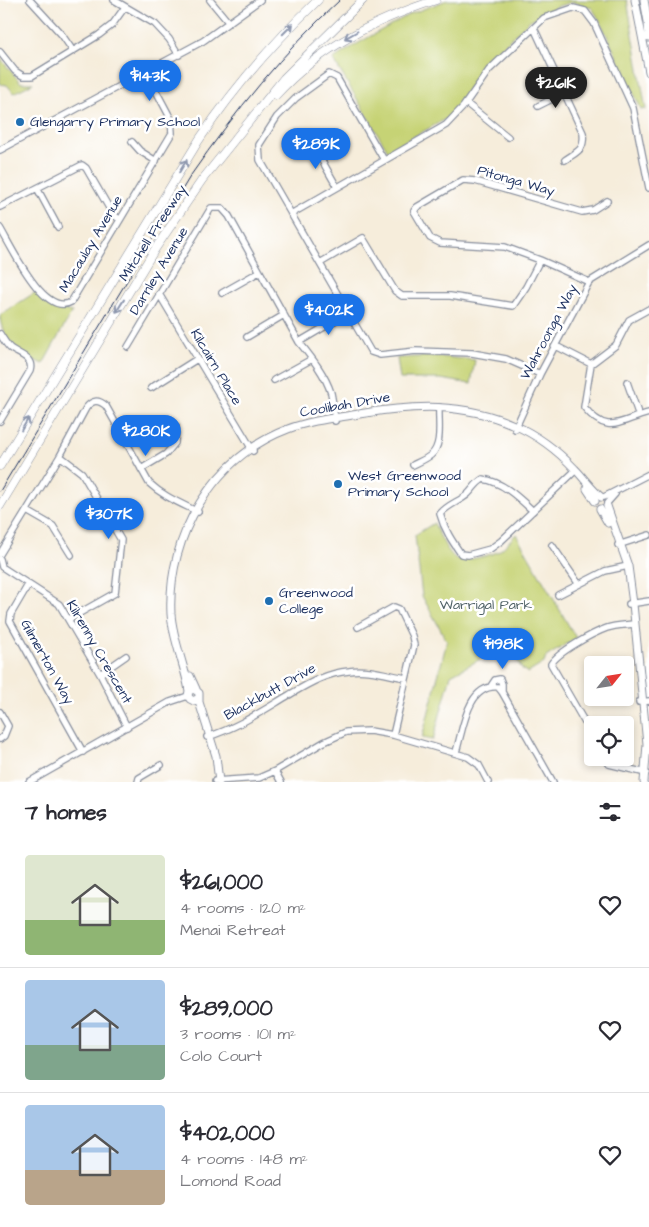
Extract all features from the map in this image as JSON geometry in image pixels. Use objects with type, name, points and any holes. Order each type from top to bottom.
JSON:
[{"type":"highway","name":"Mitchell Freeway","points":[[0,466],[204,132],[230,96],[272,46],[318,0]]},
{"type":"highway","name":"Mitchell Freeway","points":[[0,506],[155,249],[202,180],[295,65],[362,0]]},
{"type":"highway","points":[[248,123],[282,88],[327,50],[376,23],[436,0]]},
{"type":"main road","points":[[635,0],[647,52],[649,72]]},
{"type":"main road","points":[[644,0],[649,25],[649,38]]},
{"type":"main road","name":"Coolibah Drive","points":[[219,782],[216,756],[193,695],[179,640],[175,603],[177,574],[183,550],[197,511],[221,479],[252,449],[294,430],[335,419],[439,409],[474,415],[516,428],[549,450],[574,471],[602,502]]},
{"type":"main road","points":[[602,502],[625,566],[631,604],[647,744],[643,782]]},
{"type":"main road","name":"Coolibah Drive","points":[[209,736],[215,782]]},
{"type":"street","points":[[30,0],[62,35],[73,51]]},
{"type":"street","points":[[114,0],[155,24],[169,39],[178,54]]},
{"type":"street","points":[[210,0],[229,23]]},
{"type":"street","points":[[0,150],[178,54],[229,23],[260,0]]},
{"type":"street","points":[[0,52],[15,71],[23,76],[32,76],[100,35],[112,24],[125,7]]},
{"type":"street","points":[[291,214],[446,125],[454,119],[489,70],[534,28],[548,16],[573,8],[585,11],[594,23],[633,108],[649,188]]},
{"type":"street","points":[[534,28],[583,133],[584,142],[580,150],[566,160]]},
{"type":"street","name":"Macaulay Avenue","points":[[0,228],[35,288],[58,304],[64,305],[73,300],[171,136],[173,127],[171,119],[146,72]]},
{"type":"street","points":[[384,160],[337,78],[329,74],[296,98],[277,117],[258,145],[260,160],[371,352],[380,355],[416,351],[472,353],[506,358],[540,374]]},
{"type":"street","points":[[538,106],[564,93]]},
{"type":"street","points":[[466,103],[508,137]]},
{"type":"street","points":[[132,142],[140,151],[156,161]]},
{"type":"street","points":[[312,143],[337,187]]},
{"type":"street","points":[[0,207],[79,165],[83,166],[112,213],[120,220]]},
{"type":"street","name":"Pitonga Way","points":[[589,282],[540,260],[505,248],[440,243],[430,238],[414,211],[417,207],[464,180],[476,181],[582,212],[593,210],[606,201]]},
{"type":"street","points":[[37,188],[58,227]]},
{"type":"street","name":"Darnley Avenue","points":[[128,347],[211,208],[222,208],[229,216],[259,272]]},
{"type":"street","points":[[320,264],[364,238],[395,291],[402,296],[450,296],[513,306],[526,287],[540,260]]},
{"type":"street","name":"Wahroonga Way","points":[[516,428],[540,374],[589,282],[649,245]]},
{"type":"street","points":[[222,293],[259,272],[299,342],[312,358],[330,391],[335,419]]},
{"type":"street","name":"Kilcairn Place","points":[[159,294],[252,449]]},
{"type":"street","points":[[649,309],[630,320],[616,345],[591,364],[584,407],[592,417],[606,424],[618,424],[649,413]]},
{"type":"street","points":[[299,342],[348,313]]},
{"type":"street","points":[[247,337],[284,315]]},
{"type":"street","points":[[0,334],[9,346],[28,359],[31,364],[30,371],[0,421]]},
{"type":"street","points":[[556,346],[591,364]]},
{"type":"street","points":[[274,380],[312,358]]},
{"type":"street","points":[[151,388],[197,359]]},
{"type":"street","points":[[627,382],[639,416]]},
{"type":"street","points":[[0,554],[90,403],[101,401],[106,406],[148,483],[171,500],[197,511]]},
{"type":"street","points":[[413,465],[430,456],[436,450],[439,409]]},
{"type":"street","points":[[141,469],[166,454],[175,444],[176,427]]},
{"type":"street","points":[[60,456],[82,473],[121,540],[115,593],[69,619]]},
{"type":"street","points":[[533,511],[514,493],[491,480],[483,479],[475,484],[468,494],[446,507],[440,514],[450,538],[461,554],[468,555],[490,549],[501,541],[533,511],[574,471]]},
{"type":"street","points":[[602,502],[649,474]]},
{"type":"street","points":[[27,511],[53,526],[72,556]]},
{"type":"street","points":[[619,545],[649,535]]},
{"type":"street","points":[[552,545],[578,583]]},
{"type":"street","name":"Kilrenny Crescent","points":[[0,559],[2,568],[59,604],[100,674],[127,727]]},
{"type":"street","points":[[558,594],[605,570],[625,566]]},
{"type":"street","name":"Gilmerton Way","points":[[28,585],[11,614],[10,621],[83,752]]},
{"type":"street","points":[[631,604],[649,601]]},
{"type":"street","points":[[358,628],[394,607],[399,609],[412,636],[414,645],[393,735]]},
{"type":"street","points":[[584,721],[551,664],[554,659],[571,646],[607,628],[632,624]]},
{"type":"street","points":[[100,674],[126,656]]},
{"type":"street","name":"Blackbutt Drive","points":[[209,736],[238,725],[316,679],[332,674],[350,670],[406,678]]},
{"type":"street","points":[[456,752],[472,699],[478,692],[491,686],[498,687],[553,782]]},
{"type":"street","points":[[29,782],[38,780],[170,702],[193,695]]},
{"type":"street","points":[[0,712],[8,726],[4,736],[0,739]]},
{"type":"street","points":[[215,782],[254,780],[275,771],[324,742],[346,732],[370,732],[393,735],[468,757],[479,765],[488,782]]},
{"type":"street","points":[[138,782],[139,778],[161,765]]},
{"type":"street","points":[[618,766],[644,772]]},
{"type":"street","points":[[275,771],[281,782]]},
{"type":"green space","points":[[447,0],[627,0],[646,110],[641,109],[600,21],[592,8],[573,2],[558,6],[529,21],[482,67],[451,116],[388,151],[333,59],[410,14]]},
{"type":"green space","points":[[0,58],[21,83],[33,83],[14,93],[7,85],[0,84]]},
{"type":"green space","points":[[36,292],[61,309],[72,312],[43,364],[35,361],[14,346],[4,332],[0,315]]},
{"type":"green space","points":[[434,356],[475,360],[471,384],[441,379],[400,379],[397,358]]},
{"type":"green space","name":"Warrigal Park","points":[[434,523],[450,553],[461,560],[478,558],[499,551],[516,534],[576,638],[546,657],[544,663],[528,673],[522,669],[510,648],[491,659],[488,655],[451,675],[433,740],[422,738],[447,641],[422,596],[415,535]]},
{"type":"railway","points":[[0,491],[191,175],[261,83],[299,40],[340,0]]},
{"type":"place","name":"Glengarry Primary School","points":[[20,122]]},
{"type":"place","name":"West Greenwood Primary School","points":[[338,484]]},
{"type":"place","name":"Greenwood College","points":[[269,601]]}]
